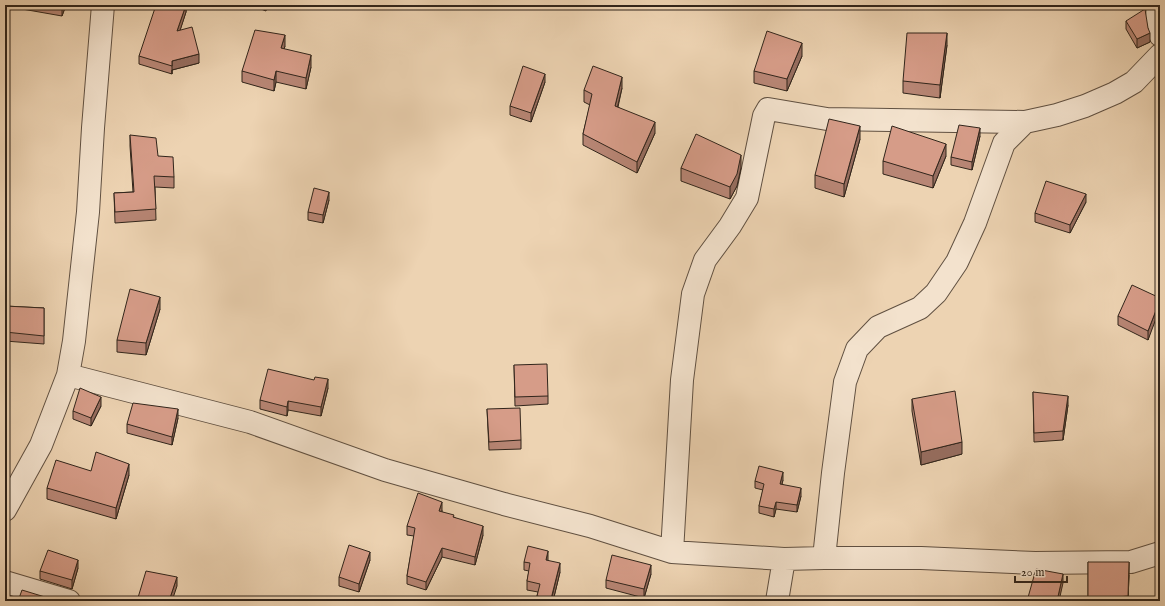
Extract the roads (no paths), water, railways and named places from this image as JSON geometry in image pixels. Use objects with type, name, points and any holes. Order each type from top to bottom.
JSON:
[{"type":"street","points":[[5,510],[41,445],[68,375],[74,341],[88,212],[103,5]]},
{"type":"street","points":[[1158,5],[1157,17],[1160,36]]},
{"type":"street","points":[[672,552],[682,380],[693,294],[705,260],[730,226],[747,198],[766,112],[768,109],[827,119],[1025,122],[1058,115],[1085,106],[1115,93],[1134,82],[1160,55]]},
{"type":"street","points":[[824,558],[845,382],[857,349],[878,327],[920,308],[936,293],[957,262],[975,223],[1004,143],[1025,122]]},
{"type":"street","points":[[68,375],[250,422],[386,470],[504,504],[590,526],[672,552],[784,559],[922,558],[1035,562],[1131,562],[1160,553]]},
{"type":"street","points":[[777,601],[784,559]]},
{"type":"street","points":[[5,582],[69,601]]}]
